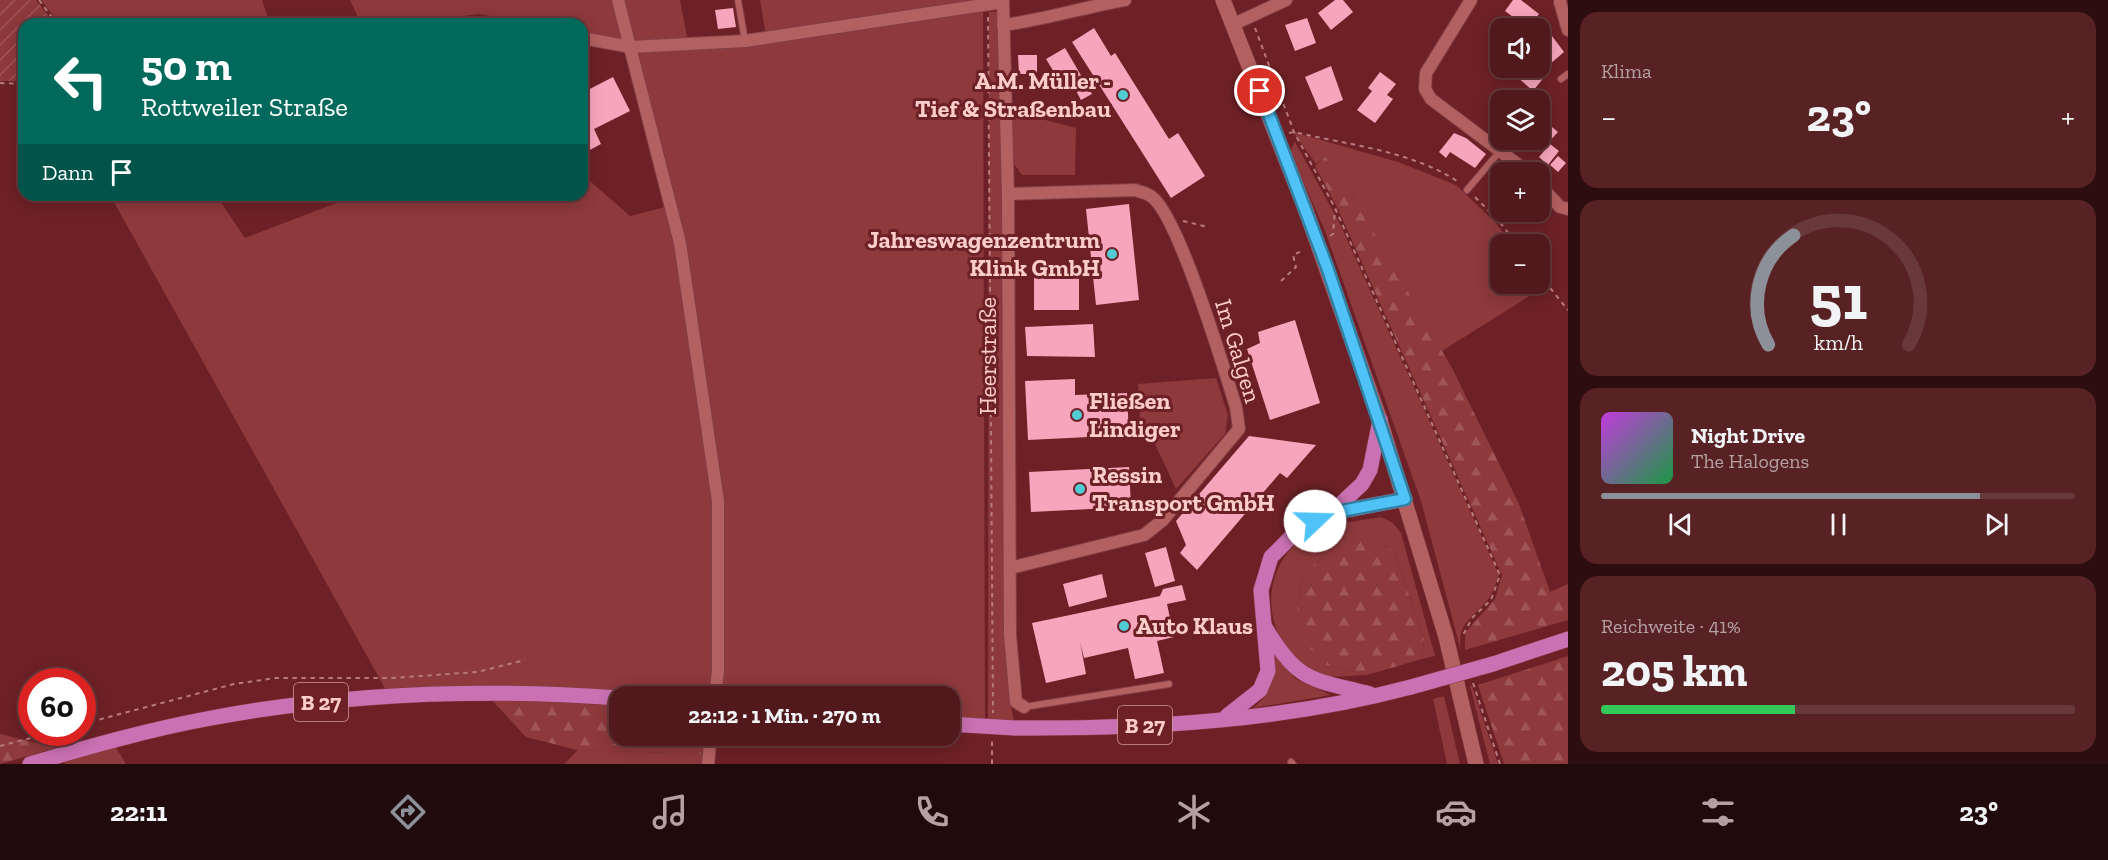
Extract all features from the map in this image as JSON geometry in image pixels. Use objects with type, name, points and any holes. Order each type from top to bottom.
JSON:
[{"type":"main road","points":[[1224,718],[1260,690],[1268,671],[1261,590],[1271,556],[1298,530],[1331,513],[1362,484],[1370,470],[1380,420]]},
{"type":"main road","points":[[1331,513],[1405,499]]},
{"type":"main road","points":[[1263,624],[1281,653],[1295,669],[1308,678],[1325,685],[1376,695]]},
{"type":"main road","name":"B 27","points":[[960,724],[1015,728],[1144,725],[1313,708],[1411,687],[1568,639]]},
{"type":"main road","name":"B 27","points":[[30,764],[109,741],[207,719],[310,703],[433,695],[609,698]]},
{"type":"street","points":[[618,0],[680,243],[718,501],[716,686]]},
{"type":"street","points":[[1003,25],[1042,20],[1095,5],[1125,0]]},
{"type":"street","points":[[1223,0],[1319,244],[1380,420],[1446,637],[1476,764]]},
{"type":"street","points":[[1234,24],[1287,0]]},
{"type":"street","points":[[1471,0],[1426,73],[1425,89],[1431,99],[1490,142]]},
{"type":"street","points":[[588,39],[631,47],[745,42],[1003,1]]},
{"type":"street","name":"Heerstraße","points":[[1003,1],[1008,194],[1013,693],[1016,702],[1024,707]]},
{"type":"street","points":[[1559,1],[1568,30]]},
{"type":"street","points":[[1501,150],[1516,162]]},
{"type":"street","name":"Im Galgen","points":[[1008,194],[1135,190],[1152,196],[1171,226],[1195,285],[1236,407],[1239,429],[1163,520],[1144,535],[1010,568]]},
{"type":"street","points":[[1550,196],[1560,207],[1568,209]]},
{"type":"street","points":[[708,764],[710,746]]},
{"type":"lane","points":[[738,0],[745,42]]},
{"type":"lane","points":[[1561,79],[1568,74]]},
{"type":"lane","points":[[1467,190],[1501,150]]},
{"type":"lane","points":[[1024,707],[1169,684]]},
{"type":"path","points":[[39,0],[52,18]]},
{"type":"path","points":[[987,4],[993,718]]},
{"type":"path","points":[[1251,18],[1294,132],[1335,208],[1500,575],[1491,600],[1465,628],[1462,642]]},
{"type":"path","points":[[0,83],[18,84]]},
{"type":"path","points":[[1294,132],[1436,168],[1467,190],[1498,220],[1508,234]]},
{"type":"path","points":[[1281,281],[1296,267],[1293,255],[1319,244],[1333,234],[1335,208]]},
{"type":"path","points":[[1171,226],[1185,220],[1200,226],[1208,226]]},
{"type":"path","points":[[1550,288],[1568,310]]},
{"type":"path","points":[[1238,367],[1245,362]]},
{"type":"path","points":[[96,720],[234,684],[276,678],[392,678],[477,672],[525,660]]},
{"type":"path","points":[[1473,681],[1500,764]]},
{"type":"path","points":[[992,764],[993,730]]},
{"type":"path","points":[[0,746],[18,741]]},
{"type":"green space","points":[[0,0],[36,0],[50,18],[18,18],[18,81],[0,81]]},
{"type":"green space","points":[[41,0],[262,0],[268,18],[55,18]]},
{"type":"green space","points":[[350,0],[615,0],[628,43],[588,34],[588,18],[501,18],[479,14],[449,18],[358,18]]},
{"type":"green space","points":[[620,0],[680,0],[688,42],[632,45]]},
{"type":"green space","points":[[760,0],[986,0],[766,36]]},
{"type":"green space","points":[[983,7],[985,726],[960,725],[960,686],[717,686],[720,502],[681,243],[633,48]]},
{"type":"green space","points":[[989,12],[997,12],[1006,195],[1010,701],[1015,727],[988,726]]},
{"type":"green space","points":[[1011,111],[1076,128],[1075,175],[1022,175],[1014,164]]},
{"type":"green space","points":[[1293,132],[1398,162],[1456,185],[1490,217],[1490,222],[1495,222],[1504,234],[1490,234],[1490,294],[1533,294],[1442,351],[1348,187],[1325,156],[1316,164]]},
{"type":"green space","points":[[1295,142],[1340,224],[1499,575],[1488,599],[1463,628],[1461,651],[1421,501],[1325,231],[1290,151]]},
{"type":"green space","points":[[1325,156],[1348,187],[1452,368],[1519,504],[1550,592],[1568,584],[1568,620],[1465,650],[1465,633],[1495,599],[1502,575],[1337,207],[1315,166]]},
{"type":"green space","points":[[588,179],[630,216],[669,206],[716,500],[713,686],[609,686],[609,697],[391,699],[113,201],[220,201],[245,238],[341,201],[588,201]]},
{"type":"green space","points":[[1216,378],[1228,415],[1225,434],[1176,489],[1150,433],[1141,435],[1138,384]]},
{"type":"green space","points":[[1381,517],[1393,523],[1401,533],[1435,656],[1422,659],[1424,639],[1395,553],[1382,544],[1331,556],[1304,572],[1297,606],[1326,665],[1367,675],[1337,677],[1321,674],[1302,664],[1288,650],[1278,633],[1272,614],[1271,595],[1275,576],[1284,558],[1298,542],[1307,536],[1327,527]]},
{"type":"green space","points":[[1362,539],[1382,544],[1395,553],[1424,639],[1422,659],[1367,675],[1326,665],[1311,649],[1302,630],[1297,606],[1304,572],[1320,560]]},
{"type":"green space","points":[[1272,653],[1296,679],[1331,695],[1253,708],[1265,696],[1271,684]]},
{"type":"green space","points":[[1568,656],[1568,764],[1504,764],[1478,685]]},
{"type":"green space","points":[[1470,686],[1472,686],[1498,764],[1490,764]]},
{"type":"green space","points":[[1444,696],[1460,764],[1447,764],[1433,699]]},
{"type":"green space","points":[[490,698],[609,705],[609,746],[709,746],[708,754],[577,750],[526,737]]},
{"type":"green space","points":[[0,734],[18,738],[18,746],[56,748],[0,764]]},
{"type":"green space","points":[[115,746],[126,764],[65,764],[64,762]]},
{"type":"green space","points":[[578,750],[708,754],[706,764],[564,764]]},
{"type":"building","points":[[1335,0],[1343,0],[1353,12],[1331,30],[1318,13]]},
{"type":"building","points":[[1513,0],[1521,0],[1539,14],[1536,18],[1514,18],[1505,11]]},
{"type":"building","points":[[733,8],[736,27],[718,29],[715,10]]},
{"type":"building","points":[[1307,18],[1316,43],[1295,51],[1285,25]]},
{"type":"building","name":"A.M. Müller - Tief & Straßenbau","points":[[1094,28],[1111,56],[1115,53],[1169,139],[1178,133],[1205,176],[1171,198],[1072,42]]},
{"type":"building","points":[[1550,33],[1564,52],[1550,64]]},
{"type":"building","points":[[1065,48],[1092,94],[1081,100],[1074,87],[1066,92],[1046,59]]},
{"type":"building","points":[[1018,55],[1037,55],[1037,74],[1019,74]]},
{"type":"building","points":[[1331,66],[1343,100],[1319,110],[1305,77]]},
{"type":"building","points":[[1380,72],[1396,84],[1387,95],[1393,99],[1375,123],[1357,110],[1372,91],[1368,88]]},
{"type":"building","points":[[613,77],[630,111],[594,129],[601,144],[588,151],[588,90]]},
{"type":"building","points":[[1518,78],[1543,78],[1532,90]]},
{"type":"building","points":[[1550,125],[1558,132],[1550,141]]},
{"type":"building","points":[[1454,133],[1466,138],[1486,154],[1475,168],[1450,152],[1446,158],[1439,152]]},
{"type":"building","points":[[1550,144],[1559,151],[1550,162],[1545,162],[1539,157],[1545,150],[1550,150]]},
{"type":"building","points":[[1558,156],[1566,163],[1558,172],[1550,165]]},
{"type":"building","name":"Jahreswagenzentrum Klink GmbH","points":[[1129,204],[1139,300],[1096,305],[1086,209]]},
{"type":"building","points":[[1034,269],[1079,270],[1079,310],[1034,310]]},
{"type":"building","points":[[1295,320],[1320,403],[1270,420],[1247,349],[1260,343],[1258,332]]},
{"type":"building","points":[[1093,324],[1095,357],[1027,356],[1025,327]]},
{"type":"building","name":"Fließen Lindiger","points":[[1075,379],[1075,395],[1127,393],[1129,435],[1028,440],[1025,381]]},
{"type":"building","points":[[1249,436],[1316,445],[1287,478],[1280,473],[1197,570],[1180,553],[1186,545],[1176,521]]},
{"type":"building","name":"Ressin Transport GmbH","points":[[1129,467],[1131,507],[1031,512],[1029,472]]},
{"type":"building","points":[[1166,547],[1175,581],[1155,587],[1145,553]]},
{"type":"building","points":[[1102,574],[1107,597],[1069,607],[1063,584]]},
{"type":"building","name":"Auto Klaus","points":[[1182,585],[1186,600],[1167,604],[1174,637],[1157,641],[1164,673],[1135,679],[1128,648],[1084,658],[1080,642],[1086,674],[1046,683],[1032,623],[1160,596],[1163,589]]},
{"type":"place","name":"A.M. Müller - Tief & Straßenbau","points":[[1123,95]]},
{"type":"place","name":"Jahreswagenzentrum Klink GmbH","points":[[1112,254]]},
{"type":"place","name":"Fließen Lindiger","points":[[1077,415]]},
{"type":"place","name":"Ressin Transport GmbH","points":[[1080,489]]},
{"type":"place","name":"Auto Klaus","points":[[1124,626]]},
{"type":"route","points":[[1260,91],[1327,267],[1405,499],[1331,513],[1315,521]]}]
